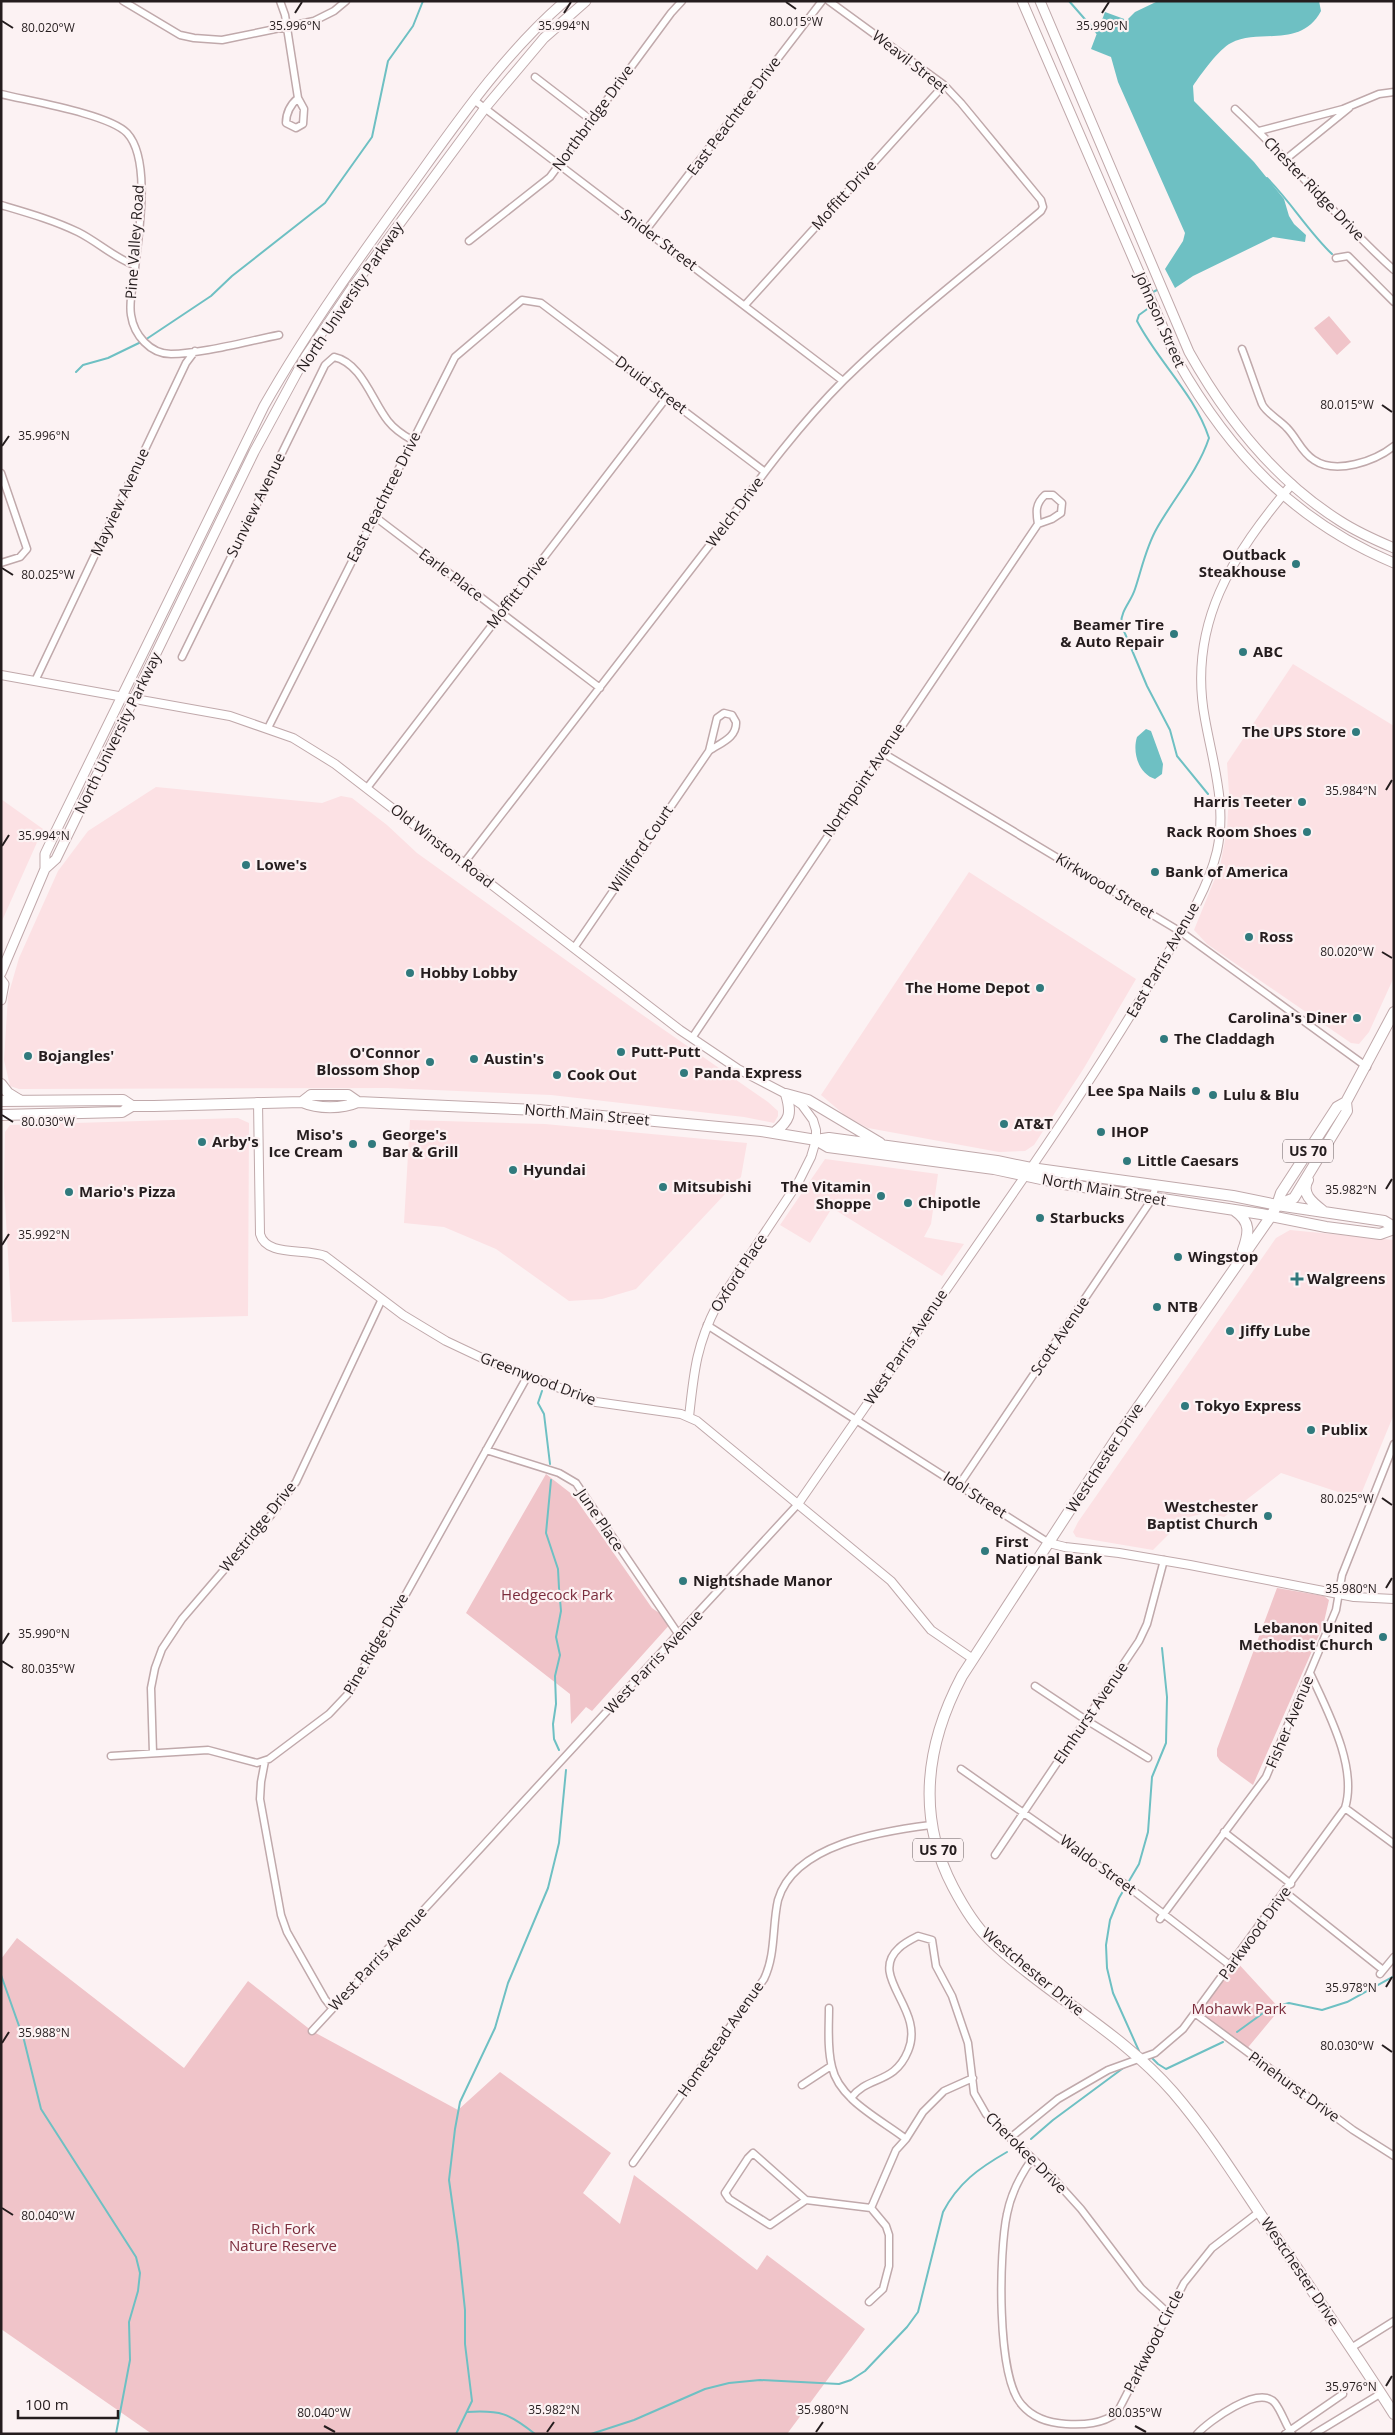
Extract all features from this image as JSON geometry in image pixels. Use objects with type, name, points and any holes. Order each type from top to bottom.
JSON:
[{"type":"main road","name":"North University Parkway","points":[[45,869],[45,854],[264,406],[292,356],[338,286],[474,100],[508,57],[565,1]]},
{"type":"main road","name":"North University Parkway","points":[[45,869],[56,859],[254,452],[306,356],[352,288],[485,108],[544,38],[586,1]]},
{"type":"main road","name":"Johnson Street","points":[[1022,1],[1177,360],[1213,417],[1258,471],[1282,496],[1325,528],[1394,563]]},
{"type":"main road","name":"Johnson Street","points":[[1040,1],[1189,352],[1207,383],[1236,423],[1292,484],[1340,521],[1394,548]]},
{"type":"main road","points":[[1,972],[45,869]]},
{"type":"main road","points":[[1,980],[4,984],[1,1000]]},
{"type":"main road","name":"US 70","points":[[1277,1206],[1281,1192],[1337,1108],[1346,1102],[1367,1067],[1394,1012]]},
{"type":"main road","points":[[1,1084],[8,1093],[21,1102]]},
{"type":"main road","points":[[774,1133],[790,1117],[786,1094],[808,1100],[888,1147]]},
{"type":"main road","points":[[341,1106],[342,1101],[348,1095],[358,1102]]},
{"type":"main road","name":"North Main Street","points":[[1,1114],[122,1112],[132,1106],[307,1101],[348,1095]]},
{"type":"main road","name":"North Main Street","points":[[1,1101],[123,1100],[132,1106]]},
{"type":"main road","points":[[98,1113],[106,1101]]},
{"type":"main road","name":"North Main Street","points":[[307,1101],[341,1106],[358,1102],[548,1111],[774,1133],[816,1140],[829,1138],[997,1161],[1028,1172],[1152,1199],[1229,1209],[1307,1224],[1380,1234],[1394,1228]]},
{"type":"main road","name":"US 70","points":[[1277,1206],[1294,1198],[1347,1111],[1346,1102]]},
{"type":"main road","name":"North Main Street","points":[[816,1140],[828,1147],[994,1169],[1233,1196],[1277,1206],[1384,1221],[1394,1228]]},
{"type":"main road","points":[[1317,1162],[1317,1167],[1306,1184],[1306,1190],[1311,1202],[1325,1212]]},
{"type":"main road","name":"Westchester Drive","points":[[1277,1206],[1176,1350],[972,1659],[953,1694],[937,1738],[930,1783],[931,1825],[944,1869],[964,1909],[988,1939],[1140,2059],[1172,2090],[1260,2212],[1394,2414]]},
{"type":"main road","points":[[1229,1209],[1245,1219],[1248,1231],[1243,1250],[1231,1274]]},
{"type":"street","points":[[123,1],[180,35],[222,40],[314,21],[334,11],[346,1]]},
{"type":"street","points":[[280,1],[298,98]]},
{"type":"street","name":"Northbridge Drive","points":[[469,241],[550,177],[671,13],[682,1]]},
{"type":"street","name":"East Peachtree Drive","points":[[646,230],[822,1]]},
{"type":"street","name":"Weavil Street","points":[[829,1],[944,85],[1041,200]]},
{"type":"street","points":[[536,77],[591,120]]},
{"type":"street","name":"Moffitt Drive","points":[[745,306],[944,85]]},
{"type":"street","points":[[1258,131],[1352,106],[1378,94],[1394,92]]},
{"type":"street","name":"Pine Valley Road","points":[[1,94],[100,118],[126,132],[134,144],[139,159],[140,209],[131,314],[138,336],[148,346],[171,354],[279,335]]},
{"type":"street","name":"Snider Street","points":[[474,100],[843,381]]},
{"type":"street","points":[[1286,160],[1352,106]]},
{"type":"street","name":"Chester Ridge Drive","points":[[1235,109],[1286,160],[1331,210],[1394,270]]},
{"type":"street","name":"Welch Drive","points":[[464,863],[765,472],[843,381],[879,347],[1040,211],[1043,207],[1041,200]]},
{"type":"street","points":[[1,205],[55,222],[80,233],[116,258],[134,266]]},
{"type":"street","points":[[1336,258],[1348,256],[1394,302]]},
{"type":"street","name":"East Peachtree Drive","points":[[268,728],[455,357],[522,300],[536,301]]},
{"type":"street","name":"Druid Street","points":[[536,301],[765,472]]},
{"type":"street","points":[[1242,349],[1262,405],[1286,426],[1298,445],[1315,461],[1331,466],[1348,465],[1382,455],[1394,446]]},
{"type":"street","name":"Mayview Avenue","points":[[35,681],[186,363],[195,351]]},
{"type":"street","name":"Sunview Avenue","points":[[182,657],[325,364],[334,357],[344,359],[362,380],[388,422],[400,434],[412,440]]},
{"type":"street","name":"Moffitt Drive","points":[[367,788],[667,397]]},
{"type":"street","points":[[1,473],[27,549],[20,557],[1,564]]},
{"type":"street","name":"East Parris Avenue","points":[[1028,1172],[1111,1049],[1180,932],[1209,876],[1221,825],[1218,774],[1201,693],[1201,658],[1206,630],[1214,602],[1230,568],[1292,484]]},
{"type":"street","name":"Northpoint Avenue","points":[[692,1038],[1038,524],[1052,519],[1060,513],[1062,503],[1056,497],[1045,495],[1039,502],[1036,511],[1038,524]]},
{"type":"street","name":"Earle Place","points":[[374,516],[600,688]]},
{"type":"street","name":"Old Winston Road","points":[[1,675],[230,716],[268,728],[317,751],[692,1038],[738,1069],[786,1094],[808,1111],[814,1125],[816,1140]]},
{"type":"street","name":"Williford Court","points":[[574,948],[708,751],[717,718],[724,713],[732,715],[736,722],[734,732],[728,739],[708,751]]},
{"type":"street","name":"Kirkwood Street","points":[[883,753],[1180,932],[1367,1067]]},
{"type":"street","name":"Greenwood Drive","points":[[258,1102],[260,1234],[264,1244],[273,1249],[308,1250],[324,1256],[402,1315],[446,1341],[527,1378],[596,1402],[689,1417],[718,1438],[891,1581],[936,1634],[972,1659]]},
{"type":"street","name":"Oxford Place","points":[[689,1417],[697,1351],[707,1325],[717,1305],[799,1181],[811,1157],[816,1140]]},
{"type":"street","name":"West Parris Avenue","points":[[312,2031],[798,1504],[1028,1172]]},
{"type":"street","name":"Scott Avenue","points":[[959,1485],[1152,1199],[1156,1186]]},
{"type":"street","name":"Westridge Drive","points":[[153,1753],[150,1704],[155,1668],[162,1649],[182,1620],[271,1515],[296,1482],[382,1300]]},
{"type":"street","name":"Idol Street","points":[[707,1325],[1049,1543],[1065,1547],[1164,1560],[1340,1594],[1394,1599]]},
{"type":"street","name":"Pine Ridge Drive","points":[[265,1761],[329,1714],[348,1695],[527,1378]]},
{"type":"street","name":"Fisher Avenue","points":[[1162,1917],[1266,1777],[1310,1673],[1340,1594],[1342,1574],[1394,1444]]},
{"type":"street","name":"June Place","points":[[486,1450],[559,1473],[576,1483],[679,1635]]},
{"type":"street","name":"Elmhurst Avenue","points":[[995,1855],[1144,1633],[1164,1560]]},
{"type":"street","points":[[1310,1673],[1341,1744],[1348,1799],[1345,1808],[1394,1844]]},
{"type":"street","points":[[1035,1686],[1148,1758]]},
{"type":"street","points":[[111,1756],[208,1750],[251,1762],[265,1761],[260,1799],[280,1915],[287,1932],[332,2008]]},
{"type":"street","name":"Waldo Street","points":[[961,1769],[1023,1812],[1162,1917],[1231,1966]]},
{"type":"street","name":"Parkwood Drive","points":[[1010,2138],[1040,2112],[1076,2087],[1108,2070],[1155,2054],[1183,2029],[1196,2014],[1345,1808]]},
{"type":"street","name":"Homestead Avenue","points":[[634,2163],[764,1978],[771,1960],[778,1902],[786,1883],[814,1858],[850,1839],[892,1830],[931,1825]]},
{"type":"street","points":[[1224,1832],[1291,1884]]},
{"type":"street","points":[[1285,1892],[1382,1972],[1394,1957]]},
{"type":"street","name":"Cherokee Drive","points":[[851,2098],[866,2086],[891,2074],[899,2067],[908,2052],[912,2042],[911,2022],[890,1980],[888,1968],[900,1947],[918,1936],[929,1939],[933,1943],[936,1966],[959,2012],[968,2043],[974,2093],[986,2114],[1081,2209],[1140,2288],[1167,2312]]},
{"type":"street","points":[[829,2008],[831,2066],[834,2073],[851,2098],[906,2139]]},
{"type":"street","name":"Pinehurst Drive","points":[[1196,2014],[1353,2130],[1394,2156]]},
{"type":"street","points":[[802,2085],[831,2066]]},
{"type":"street","points":[[871,2208],[896,2150],[906,2139],[923,2112],[944,2091],[973,2078]]},
{"type":"street","points":[[806,2200],[770,2225],[729,2199],[725,2193],[753,2153],[806,2200],[871,2208],[886,2226],[889,2235],[889,2266],[883,2290],[869,2302]]},
{"type":"street","name":"Parkwood Circle","points":[[1032,2159],[1016,2185],[1007,2213],[1000,2275],[1004,2344],[1012,2387],[1022,2405],[1042,2420],[1081,2425],[1107,2420],[1117,2413],[1167,2312],[1184,2283],[1212,2248],[1260,2212]]},
{"type":"street","points":[[1351,2348],[1394,2320]]},
{"type":"street","points":[[1197,2434],[1210,2421],[1246,2401],[1265,2397],[1274,2402],[1289,2433],[1343,2394]]},
{"type":"street","points":[[1314,2434],[1380,2394]]},
{"type":"shaded area","points":[[1293,664],[1394,726],[1394,977],[1369,1032],[1359,1044],[1351,1043],[1207,944],[1194,930],[1220,866],[1227,830],[1229,793],[1227,763]]},
{"type":"shaded area","points":[[156,787],[322,803],[341,796],[352,798],[387,825],[417,853],[634,1009],[768,1102],[778,1111],[778,1116],[774,1123],[744,1117],[551,1095],[388,1088],[19,1089],[10,1086],[4,1060],[8,996],[19,958],[58,871],[88,831]]},
{"type":"shaded area","points":[[1,799],[43,829],[1,923]]},
{"type":"shaded area","points":[[969,872],[1136,979],[1084,1068],[1034,1145],[1025,1151],[999,1152],[868,1128],[847,1117],[821,1095]]},
{"type":"shaded area","points":[[238,1118],[249,1123],[248,1316],[12,1322],[4,1187],[5,1132],[10,1125]]},
{"type":"shaded area","points":[[410,1120],[545,1124],[747,1143],[741,1177],[636,1289],[602,1299],[569,1301],[496,1249],[444,1227],[404,1223]]},
{"type":"shaded area","points":[[825,1159],[938,1174],[931,1224],[924,1237],[964,1244],[942,1276],[832,1208],[810,1243],[780,1225]]},
{"type":"shaded area","points":[[1290,1230],[1394,1240],[1394,1414],[1359,1499],[1281,1473],[1224,1517],[1206,1513],[1185,1518],[1153,1550],[1076,1537],[1073,1532],[1078,1522],[1276,1238]]},
{"type":"green space","points":[[1329,316],[1351,342],[1337,355],[1314,328]]},
{"type":"green space","name":"Hedgecock Park","points":[[546,1474],[573,1495],[652,1608],[672,1622],[592,1711],[586,1707],[571,1724],[570,1694],[466,1613]]},
{"type":"green space","points":[[1277,1588],[1324,1596],[1329,1600],[1323,1626],[1253,1785],[1220,1761],[1217,1756],[1217,1749]]},
{"type":"green space","name":"Rich Fork Nature Reserve","points":[[17,1938],[184,2068],[248,1981],[312,2031],[458,2110],[500,2072],[611,2153],[583,2193],[620,2224],[634,2175],[757,2270],[767,2255],[865,2329],[787,2434],[152,2434],[1,2329],[1,1959]]},
{"type":"green space","name":"Mohawk Park","points":[[1235,1960],[1280,2009],[1245,2051],[1196,2014]]},
{"type":"water","points":[[1158,1],[1319,1],[1321,11],[1313,23],[1291,34],[1254,37],[1231,43],[1216,56],[1193,86],[1194,101],[1254,162],[1284,199],[1289,216],[1294,224],[1306,235],[1305,242],[1273,237],[1193,276],[1175,288],[1165,269],[1183,241],[1185,233],[1118,82],[1111,57],[1091,49],[1105,12],[1127,20],[1135,12]]},
{"type":"water","points":[[1146,729],[1151,731],[1163,764],[1162,774],[1155,779],[1145,773],[1136,756],[1137,737]]},
{"type":"waterway","points":[[145,340],[211,296],[232,276],[325,203],[372,137],[388,61],[413,26],[423,1]]},
{"type":"waterway","points":[[1069,1],[1097,33]]},
{"type":"waterway","points":[[1267,178],[1332,254]]},
{"type":"waterway","points":[[1152,295],[1153,292],[1159,289]]},
{"type":"waterway","points":[[1150,307],[1139,315],[1137,321],[1155,351],[1195,407],[1209,438],[1199,462],[1153,535],[1133,594],[1124,610],[1121,624],[1147,686],[1170,730],[1177,756],[1208,794]]},
{"type":"waterway","points":[[76,372],[83,365],[108,358],[141,342]]},
{"type":"waterway","points":[[542,1391],[538,1403],[544,1414],[550,1464]]},
{"type":"waterway","points":[[551,1480],[546,1533],[558,1569],[561,1611],[556,1637],[560,1655],[555,1676],[556,1704],[553,1724],[554,1739],[559,1750]]},
{"type":"waterway","points":[[1139,2051],[1113,1993],[1107,1968],[1106,1945],[1110,1920],[1119,1898],[1139,1864],[1148,1832],[1152,1777],[1166,1743],[1167,1697],[1162,1648]]},
{"type":"waterway","points":[[456,2434],[472,2401],[465,2344],[465,2310],[449,2180],[455,2129],[460,2102],[495,2028],[508,1983],[548,1888],[559,1843],[566,1770]]},
{"type":"waterway","points":[[1,1975],[24,2040],[41,2109],[136,2257],[140,2273],[138,2291],[129,2322],[130,2360],[116,2434]]},
{"type":"waterway","points":[[1237,2032],[1270,2008],[1289,2003],[1322,2010],[1347,2002],[1394,1976]]},
{"type":"waterway","points":[[1150,2056],[1166,2069],[1223,2042]]},
{"type":"waterway","points":[[1031,2139],[1053,2120],[1126,2066]]},
{"type":"waterway","points":[[591,2434],[634,2420],[705,2389],[729,2383],[760,2380],[839,2384],[851,2380],[865,2371],[907,2327],[918,2312],[943,2212],[949,2202],[962,2184],[970,2177],[1007,2152]]},
{"type":"waterway","points":[[467,2412],[504,2414],[518,2421],[535,2434]]},
{"type":"place","name":"Outback Steakhouse","points":[[1296,564]]},
{"type":"place","name":"Beamer Tire & Auto Repair","points":[[1174,634]]},
{"type":"place","name":"ABC","points":[[1243,652]]},
{"type":"place","name":"The UPS Store","points":[[1356,732]]},
{"type":"place","name":"Harris Teeter","points":[[1302,802]]},
{"type":"place","name":"Rack Room Shoes","points":[[1307,832]]},
{"type":"place","name":"Lowe's","points":[[246,865]]},
{"type":"place","name":"Bank of America","points":[[1155,872]]},
{"type":"place","name":"Ross","points":[[1249,937]]},
{"type":"place","name":"Hobby Lobby","points":[[410,973]]},
{"type":"place","name":"The Home Depot","points":[[1040,988]]},
{"type":"place","name":"Carolina's Diner","points":[[1357,1018]]},
{"type":"place","name":"The Claddagh","points":[[1164,1039]]},
{"type":"place","name":"Putt-Putt","points":[[621,1052]]},
{"type":"place","name":"Bojangles'","points":[[28,1056]]},
{"type":"place","name":"Austin's","points":[[474,1059]]},
{"type":"place","name":"O'Connor Blossom Shop","points":[[430,1062]]},
{"type":"place","name":"Panda Express","points":[[684,1073]]},
{"type":"place","name":"Cook Out","points":[[557,1075]]},
{"type":"place","name":"Lee Spa Nails","points":[[1196,1091]]},
{"type":"place","name":"Lulu & Blu","points":[[1213,1095]]},
{"type":"place","name":"AT&T","points":[[1004,1124]]},
{"type":"place","name":"IHOP","points":[[1101,1132]]},
{"type":"place","name":"Arby's","points":[[202,1142]]},
{"type":"place","name":"Miso's Ice Cream","points":[[353,1144]]},
{"type":"place","name":"George's Bar & Grill","points":[[372,1144]]},
{"type":"place","name":"Little Caesars","points":[[1127,1161]]},
{"type":"place","name":"Hyundai","points":[[513,1170]]},
{"type":"place","name":"Mitsubishi","points":[[663,1187]]},
{"type":"place","name":"Mario's Pizza","points":[[69,1192]]},
{"type":"place","name":"The Vitamin Shoppe","points":[[881,1196]]},
{"type":"place","name":"Chipotle","points":[[908,1203]]},
{"type":"place","name":"Starbucks","points":[[1040,1218]]},
{"type":"place","name":"Wingstop","points":[[1178,1257]]},
{"type":"place","name":"Walgreens","points":[[1297,1279]]},
{"type":"place","name":"NTB","points":[[1157,1307]]},
{"type":"place","name":"Jiffy Lube","points":[[1230,1331]]},
{"type":"place","name":"Tokyo Express","points":[[1185,1406]]},
{"type":"place","name":"Publix","points":[[1311,1430]]},
{"type":"place","name":"Westchester Baptist Church","points":[[1268,1516]]},
{"type":"place","name":"First National Bank","points":[[985,1551]]},
{"type":"place","name":"Nightshade Manor","points":[[683,1581]]},
{"type":"place","name":"Lebanon United Methodist Church","points":[[1383,1637]]}]
